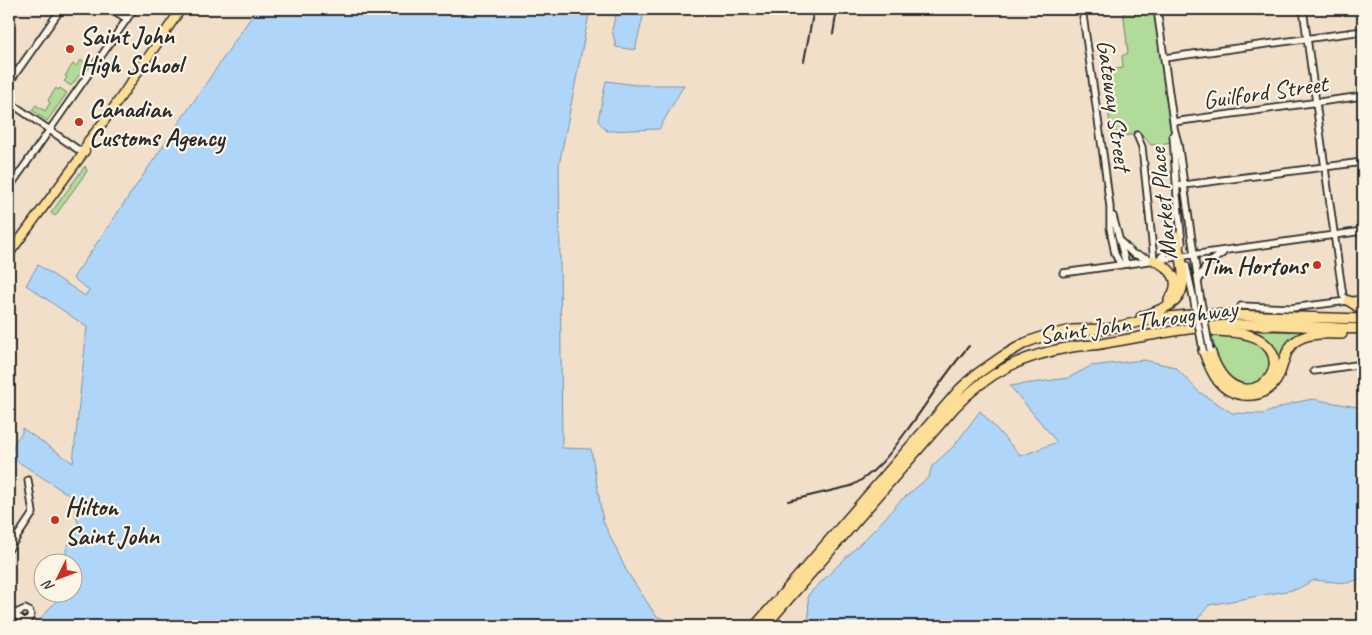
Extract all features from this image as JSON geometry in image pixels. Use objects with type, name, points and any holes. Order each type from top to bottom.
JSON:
[{"type":"highway","points":[[1072,330],[1127,322],[1171,304],[1181,291],[1183,279],[1182,256],[1177,236]]},
{"type":"highway","points":[[1157,259],[1169,270],[1175,280],[1175,291],[1162,308]]},
{"type":"highway","points":[[1349,301],[1363,310]]},
{"type":"highway","name":"Saint John Throughway","points":[[1004,356],[1038,342],[1053,339],[1108,334],[1173,320],[1226,315]]},
{"type":"highway","name":"Saint John Throughway","points":[[755,626],[935,417],[1004,356],[1024,343],[1040,337],[1072,330],[1107,329],[1174,316],[1226,315],[1363,319]]},
{"type":"highway","name":"Saint John Throughway","points":[[765,626],[977,379],[1024,358],[1047,351],[1075,346],[1104,344],[1190,328],[1257,325],[1363,331]]},
{"type":"highway","points":[[1190,328],[1237,333],[1260,340],[1271,350],[1274,357],[1273,373],[1258,388],[1238,388],[1221,374],[1207,350]]},
{"type":"highway","points":[[1207,350],[1209,366],[1219,382],[1234,393],[1250,396],[1271,387],[1276,381],[1291,345],[1301,338],[1363,331]]},
{"type":"main road","points":[[9,254],[83,153],[92,144],[105,120],[181,9]]},
{"type":"street","points":[[9,83],[61,9]]},
{"type":"street","points":[[111,9],[127,20]]},
{"type":"street","points":[[9,188],[134,9]]},
{"type":"street","name":"Gateway Street","points":[[1082,9],[1110,207],[1124,264]]},
{"type":"street","points":[[1157,9],[1173,125]]},
{"type":"street","points":[[1303,9],[1333,235],[1343,296],[1349,301]]},
{"type":"street","points":[[1164,58],[1363,31]]},
{"type":"street","name":"Guilford Street","points":[[1173,125],[1363,96]]},
{"type":"street","points":[[9,102],[83,153]]},
{"type":"street","name":"Market Place","points":[[1173,125],[1178,143],[1184,185],[1198,285],[1197,296]]},
{"type":"street","name":"Market Place","points":[[1173,125],[1182,256],[1197,296],[1207,350]]},
{"type":"street","points":[[1137,135],[1142,147],[1157,259]]},
{"type":"street","points":[[1176,186],[1363,162]]},
{"type":"street","points":[[1118,237],[1122,245],[1133,254],[1157,259],[1171,248],[1177,236],[1177,196]]},
{"type":"street","name":"Gateway Street","points":[[1110,207],[1110,228],[1115,254],[1124,264]]},
{"type":"street","points":[[1062,273],[1363,231]]},
{"type":"street","points":[[1198,285],[1206,265],[1226,250]]},
{"type":"street","points":[[1241,306],[1291,308],[1363,299]]},
{"type":"street","points":[[1314,371],[1363,364]]},
{"type":"street","points":[[9,549],[33,513],[28,480]]},
{"type":"green space","points":[[1123,9],[1157,9],[1174,128],[1173,142],[1151,145],[1141,133],[1112,138],[1103,71],[1123,68],[1122,56],[1128,53]]},
{"type":"green space","points":[[81,60],[87,65],[71,86],[64,81],[67,78],[65,76],[73,64],[76,66]]},
{"type":"green space","points":[[56,88],[58,90],[60,88],[67,93],[47,121],[32,110],[36,105],[45,111],[50,103],[48,100]]},
{"type":"green space","points":[[85,166],[87,171],[55,216],[51,213]]},
{"type":"green space","points":[[1250,331],[1310,332],[1279,364],[1276,363]]},
{"type":"green space","points":[[1212,335],[1234,335],[1251,339],[1266,350],[1270,363],[1265,378],[1251,386],[1244,386],[1232,379],[1223,369],[1213,350],[1215,349]]},
{"type":"water","points":[[254,9],[590,9],[559,165],[562,448],[591,449],[603,521],[626,570],[656,616],[682,626],[34,626],[55,602],[82,602],[82,552],[66,552],[79,527],[72,497],[11,457],[14,444],[22,433],[22,428],[73,463],[87,327],[26,285],[38,265],[85,296],[89,290],[73,278],[252,16]]},
{"type":"water","points":[[617,9],[645,9],[635,50],[616,47],[612,30]]},
{"type":"water","points":[[606,81],[636,85],[684,85],[659,129],[607,131],[598,121]]},
{"type":"water","points":[[1144,360],[1175,367],[1199,392],[1232,413],[1263,414],[1293,403],[1312,399],[1363,408],[1363,578],[1347,583],[1314,580],[1297,589],[1209,605],[1196,621],[1187,626],[806,626],[809,622],[808,595],[878,526],[900,501],[929,477],[932,466],[954,446],[980,411],[1021,456],[1057,442],[1010,386],[1068,378],[1091,366]]},
{"type":"railway","points":[[804,61],[814,9]]},
{"type":"railway","points":[[833,34],[837,9]]},
{"type":"railway","points":[[788,501],[851,486],[867,476],[894,448],[969,346]]},
{"type":"place","name":"Saint John High School","points":[[70,49]]},
{"type":"place","name":"Canadian Customs Agency","points":[[79,122]]},
{"type":"place","name":"Tim Hortons","points":[[1317,265]]},
{"type":"place","name":"Hilton Saint John","points":[[55,520]]}]
